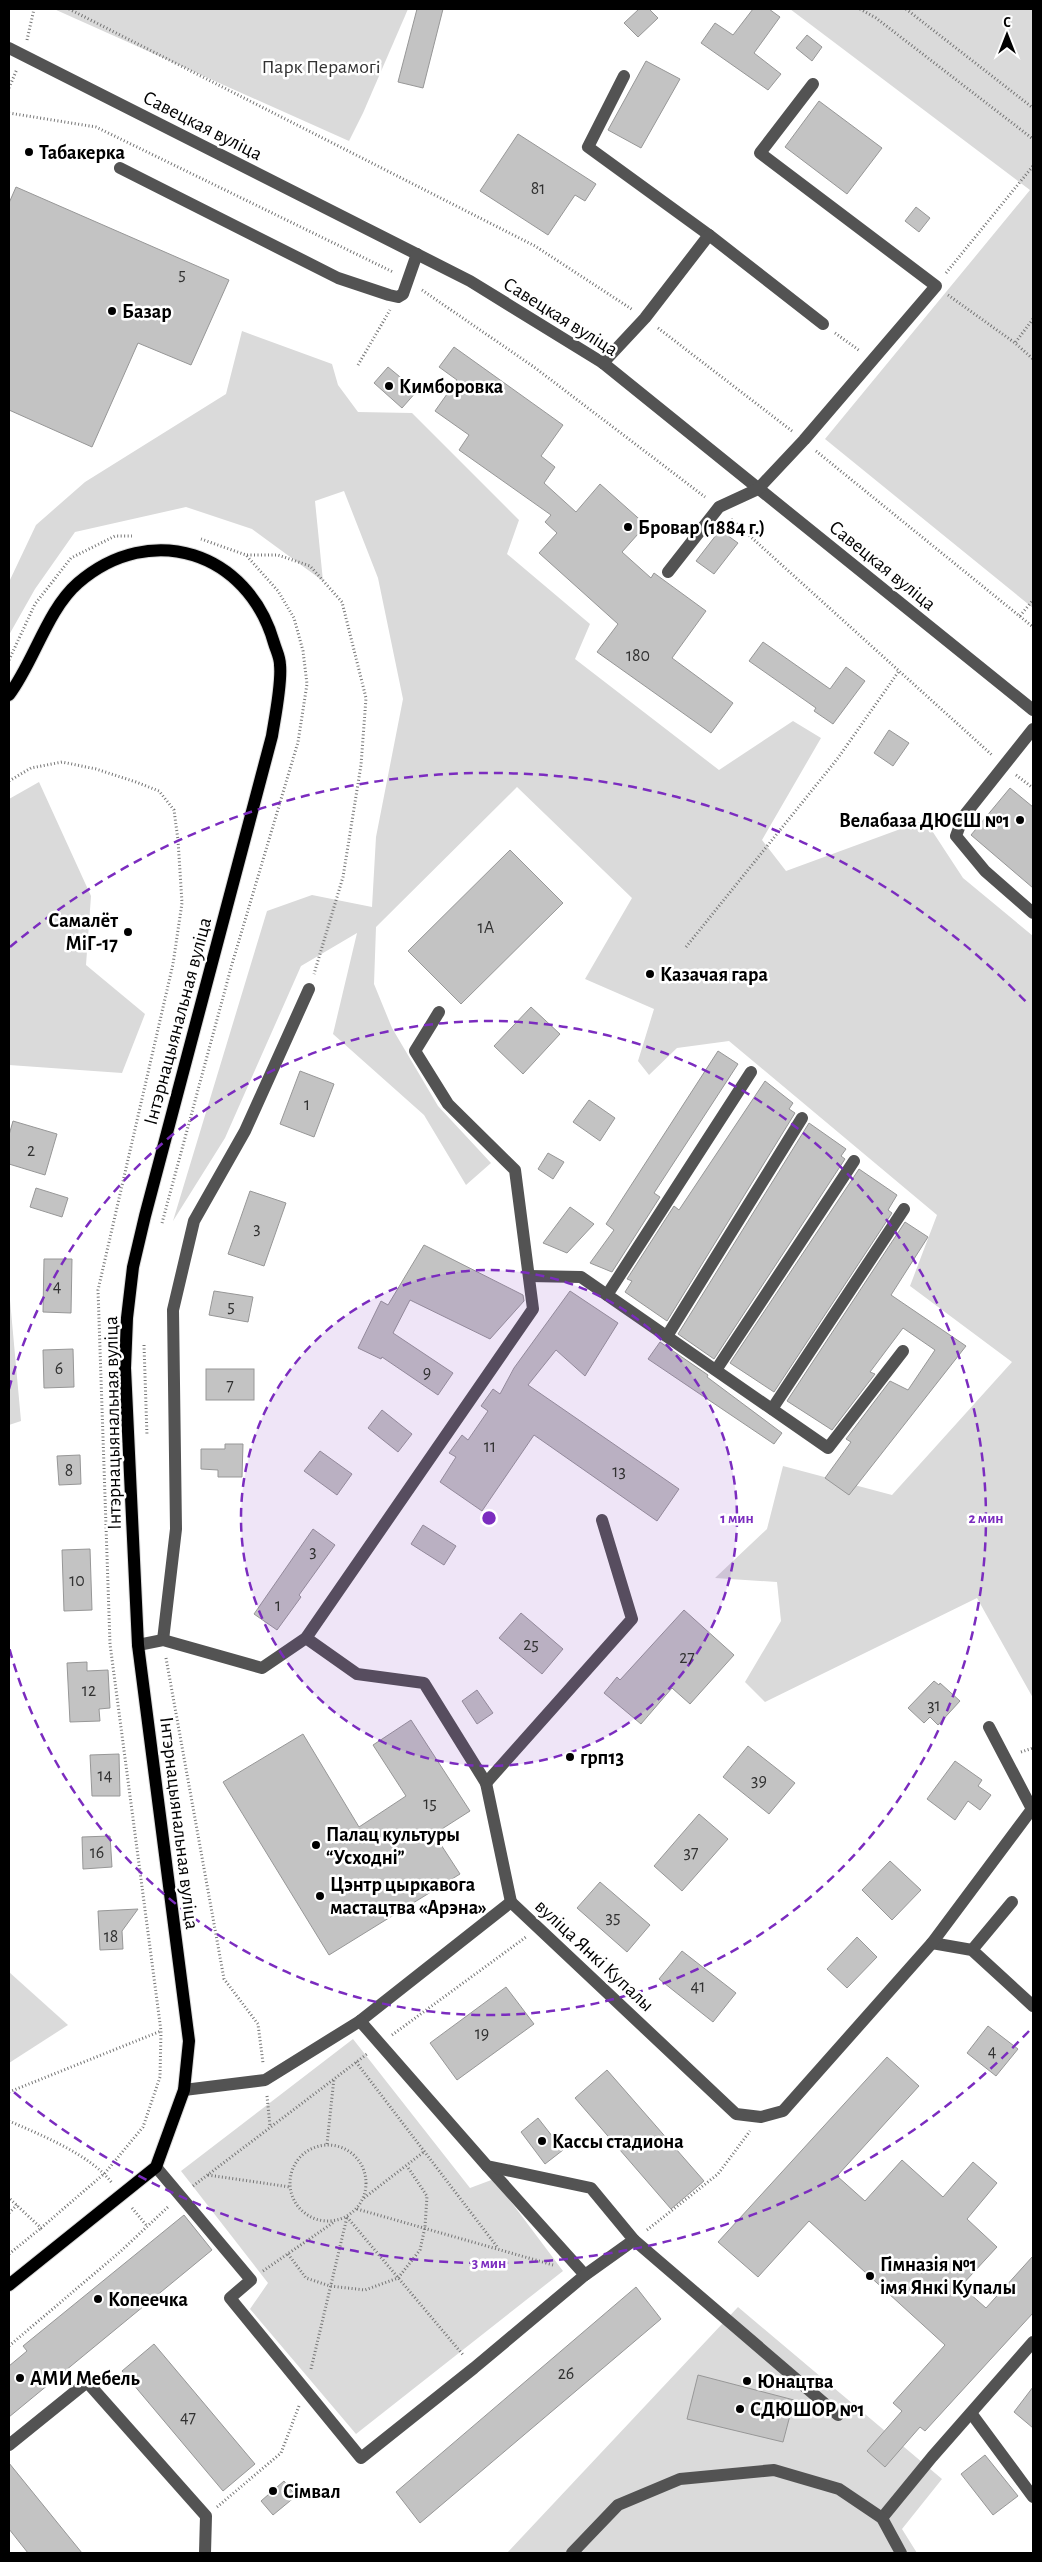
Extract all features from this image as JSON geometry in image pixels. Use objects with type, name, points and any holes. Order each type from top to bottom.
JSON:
[{"type":"main road","name":"Інтэрнацыянальная вуліца","points":[[9,695],[59,606],[77,584],[106,563],[130,554],[155,550],[190,554],[222,567],[247,588],[268,620],[281,665],[272,736],[133,1267],[126,1318],[125,1368],[138,1645],[188,2041],[184,2090],[156,2167]]},
{"type":"main road","points":[[9,2285],[156,2167]]},
{"type":"street","name":"Савецкая вуліца","points":[[9,48],[470,281],[603,363],[1033,710]]},
{"type":"street","points":[[624,76],[588,147],[709,235],[822,324]]},
{"type":"street","points":[[668,572],[718,507],[758,489],[804,440],[936,286],[760,153],[813,84]]},
{"type":"street","points":[[120,168],[338,278],[398,297],[403,294],[417,254]]},
{"type":"street","points":[[603,363],[645,318],[709,235]]},
{"type":"street","points":[[1033,729],[963,817],[956,836],[985,871],[1033,913]]},
{"type":"street","points":[[162,1640],[176,1529],[172,1310],[194,1221],[245,1131],[309,989]]},
{"type":"street","points":[[138,1645],[162,1640],[262,1668],[306,1638],[533,1309],[515,1170],[448,1104],[415,1051],[439,1012]]},
{"type":"street","points":[[607,1295],[751,1072]]},
{"type":"street","points":[[667,1336],[802,1118]]},
{"type":"street","points":[[716,1370],[854,1161]]},
{"type":"street","points":[[772,1409],[904,1209]]},
{"type":"street","points":[[529,1276],[582,1277],[828,1448],[903,1351]]},
{"type":"street","points":[[486,1783],[632,1619],[602,1520]]},
{"type":"street","points":[[306,1638],[357,1674],[424,1684],[486,1783],[511,1902]]},
{"type":"street","name":"вуліца Янкі Купалы","points":[[184,2090],[265,2080],[360,2022],[511,1902],[736,2114],[761,2117],[783,2111],[932,1943],[1032,1809],[989,1727]]},
{"type":"street","points":[[972,1950],[1012,1902]]},
{"type":"street","points":[[932,1943],[972,1950],[1033,2006]]},
{"type":"street","points":[[360,2022],[585,2275]]},
{"type":"street","points":[[487,2166],[591,2188],[634,2240],[838,2415]]},
{"type":"street","points":[[156,2167],[250,2280],[230,2298],[361,2458],[474,2368],[585,2275],[634,2240]]},
{"type":"street","points":[[882,2518],[928,2461],[1033,2342]]},
{"type":"street","points":[[9,2445],[87,2382],[206,2516],[205,2553]]},
{"type":"street","points":[[971,2413],[1033,2497]]},
{"type":"street","points":[[572,2553],[618,2505],[680,2479],[774,2470],[839,2489],[882,2518],[901,2553]]},
{"type":"path","points":[[69,9],[536,246],[645,318],[804,440],[1033,627]]},
{"type":"path","points":[[860,9],[876,18],[1033,138]]},
{"type":"path","points":[[906,9],[1033,108]]},
{"type":"path","points":[[9,113],[96,127],[408,280],[534,368],[718,507],[1003,765],[1033,788]]},
{"type":"path","points":[[1033,166],[936,286],[1033,359]]},
{"type":"path","points":[[358,365],[398,297]]},
{"type":"path","points":[[1014,343],[1033,320]]},
{"type":"path","points":[[822,324],[873,360]]},
{"type":"path","points":[[246,556],[278,555],[310,566],[342,602],[366,698],[361,765],[343,876],[309,989]]},
{"type":"path","points":[[1020,616],[1033,600]]},
{"type":"path","points":[[686,947],[838,758],[899,670]]},
{"type":"path","points":[[9,781],[31,768],[62,762],[96,769],[159,791],[174,810],[178,840],[182,903],[173,964]]},
{"type":"path","points":[[9,2346],[121,2251],[180,2196],[334,2078],[539,1928]]},
{"type":"path","points":[[9,2092],[161,2031]]},
{"type":"path","points":[[356,2062],[499,2248]]},
{"type":"path","points":[[327,2144],[334,2078]]},
{"type":"path","points":[[634,2240],[718,2174],[761,2117]]},
{"type":"path","points":[[9,2121],[63,2147],[104,2173]]},
{"type":"path","points":[[250,2280],[335,2221],[347,2217],[357,2209],[364,2198],[367,2186],[366,2173],[360,2161],[352,2152],[340,2146],[327,2144],[314,2147],[303,2154],[295,2163],[290,2187],[293,2199],[301,2210],[310,2217],[322,2221],[335,2221]]},
{"type":"path","points":[[364,2198],[425,2151]]},
{"type":"path","points":[[288,2254],[306,2278],[330,2286],[365,2290],[398,2278],[420,2250],[426,2227],[427,2196],[406,2166]]},
{"type":"path","points":[[208,2175],[290,2187]]},
{"type":"path","points":[[9,2213],[17,2205]]},
{"type":"path","points":[[357,2209],[499,2248],[585,2275]]},
{"type":"path","points":[[347,2217],[474,2368]]},
{"type":"path","points":[[9,2254],[41,2228]]},
{"type":"green space","name":"Парк Перамогі","points":[[54,9],[408,9],[349,141]]},
{"type":"green space","points":[[790,9],[1033,9],[1033,608],[825,439],[1030,190]]},
{"type":"green space","points":[[242,331],[332,364],[338,385],[358,412],[412,413],[519,520],[507,554],[590,624],[575,659],[719,770],[793,721],[821,738],[762,840],[786,871],[925,820],[963,878],[1033,936],[1033,1698],[977,1598],[765,1702],[745,1682],[781,1621],[777,1582],[715,1578],[767,1529],[783,1466],[892,1495],[1012,1362],[910,1286],[937,1215],[729,1041],[677,1048],[649,1075],[638,1061],[654,1009],[585,979],[632,898],[517,787],[376,927],[374,984],[392,1028],[438,1106],[491,1163],[466,1185],[424,1115],[333,1034],[357,933],[301,966],[225,1138],[173,1221],[267,911],[312,895],[372,907],[376,837],[403,699],[378,578],[344,491],[315,501],[323,581],[252,529],[186,507],[75,532],[35,589],[9,635],[9,582],[36,525],[85,482],[226,394]]},
{"type":"green space","points":[[39,782],[91,896],[86,965],[145,1014],[122,1073],[9,1065],[9,799]]},
{"type":"green space","points":[[9,1289],[21,1421],[9,1425]]},
{"type":"green space","points":[[9,1972],[68,2025],[9,2063]]},
{"type":"green space","points":[[353,2039],[470,2188],[494,2179],[563,2271],[356,2434],[250,2309],[268,2283],[181,2171]]},
{"type":"green space","name":"Юнацтва","points":[[738,2307],[942,2479],[902,2529],[917,2553],[507,2553]]},
{"type":"building","points":[[417,9],[443,9],[423,88],[398,82]]},
{"type":"building","points":[[639,9],[649,9],[658,18],[638,37],[624,23]]},
{"type":"building","points":[[753,9],[769,9],[780,17],[754,53],[781,74],[768,90],[701,43],[715,23],[733,35]]},
{"type":"building","points":[[807,35],[822,47],[812,61],[796,48]]},
{"type":"building","points":[[646,61],[680,79],[641,148],[608,130]]},
{"type":"building","points":[[819,101],[882,148],[847,194],[785,147]]},
{"type":"building","points":[[518,134],[596,184],[585,201],[575,195],[548,235],[480,191]]},
{"type":"building","name":"Базар","points":[[16,187],[229,280],[191,365],[138,343],[92,447],[9,410],[9,203]]},
{"type":"building","points":[[916,207],[930,218],[919,232],[905,221]]},
{"type":"building","points":[[454,347],[563,425],[541,456],[555,467],[544,483],[576,512],[600,484],[646,525],[622,552],[651,578],[654,573],[706,611],[672,658],[733,703],[711,733],[597,652],[618,624],[539,553],[557,533],[545,522],[551,515],[459,450],[469,435],[435,411],[457,380],[439,367]]},
{"type":"building","points":[[388,367],[417,391],[402,408],[374,383]]},
{"type":"building","points":[[720,530],[738,543],[714,574],[696,561]]},
{"type":"building","points":[[763,642],[830,689],[846,667],[865,681],[833,724],[814,711],[816,708],[749,661]]},
{"type":"building","points":[[889,730],[909,743],[893,766],[874,753]]},
{"type":"building","points":[[1010,788],[1033,807],[1033,888],[971,835]]},
{"type":"building","points":[[510,850],[563,903],[461,1004],[408,951]]},
{"type":"building","points":[[531,1007],[560,1034],[523,1074],[494,1046]]},
{"type":"building","points":[[718,1051],[738,1064],[654,1193],[660,1197],[612,1272],[590,1263],[614,1230],[606,1224]]},
{"type":"building","points":[[300,1071],[334,1084],[314,1137],[280,1124]]},
{"type":"building","points":[[765,1081],[793,1103],[789,1109],[795,1113],[667,1321],[625,1292],[632,1281],[627,1279],[674,1206],[679,1210]]},
{"type":"building","points":[[589,1100],[615,1118],[600,1141],[573,1122]]},
{"type":"building","points":[[13,1121],[57,1134],[45,1175],[9,1164],[9,1135]]},
{"type":"building","points":[[809,1123],[846,1149],[841,1156],[845,1159],[714,1359],[678,1334]]},
{"type":"building","points":[[548,1153],[564,1162],[553,1179],[538,1169]]},
{"type":"building","points":[[859,1169],[897,1195],[888,1210],[892,1213],[774,1392],[730,1363]]},
{"type":"building","points":[[36,1188],[68,1198],[62,1217],[30,1207]]},
{"type":"building","points":[[250,1191],[286,1203],[264,1266],[228,1254]]},
{"type":"building","points":[[570,1207],[594,1224],[567,1253],[543,1243]]},
{"type":"building","points":[[905,1222],[928,1237],[891,1295],[966,1346],[849,1495],[825,1478],[851,1442],[846,1439],[890,1381],[908,1390],[935,1350],[903,1328],[870,1372],[875,1374],[832,1430],[787,1401]]},
{"type":"building","points":[[424,1245],[523,1295],[524,1301],[490,1339],[410,1300],[393,1333],[453,1373],[438,1395],[382,1357],[381,1359],[358,1348],[381,1301],[388,1305]]},
{"type":"building","points":[[44,1259],[72,1259],[71,1313],[43,1312]]},
{"type":"building","points":[[214,1291],[253,1297],[248,1322],[209,1315]]},
{"type":"building","points":[[570,1291],[618,1323],[585,1376],[556,1350],[528,1385],[679,1489],[657,1521],[534,1435],[482,1511],[440,1482],[456,1457],[449,1453],[462,1435],[468,1440],[488,1411],[481,1406],[493,1389],[500,1394],[514,1368]]},
{"type":"building","points":[[660,1342],[708,1375],[707,1377],[782,1433],[774,1444],[648,1359]]},
{"type":"building","points":[[73,1349],[74,1387],[44,1388],[43,1350]]},
{"type":"building","points":[[206,1369],[254,1369],[254,1400],[206,1400]]},
{"type":"building","points":[[382,1410],[412,1434],[398,1452],[368,1428]]},
{"type":"building","points":[[225,1444],[243,1444],[242,1477],[218,1477],[218,1470],[201,1469],[201,1449],[225,1449]]},
{"type":"building","points":[[320,1451],[352,1474],[337,1495],[304,1471]]},
{"type":"building","points":[[80,1455],[81,1484],[59,1485],[57,1456]]},
{"type":"building","points":[[423,1525],[456,1546],[444,1565],[411,1544]]},
{"type":"building","points":[[313,1529],[335,1545],[299,1595],[301,1597],[277,1630],[254,1614]]},
{"type":"building","points":[[90,1549],[92,1610],[64,1611],[62,1550]]},
{"type":"building","points":[[684,1610],[734,1655],[690,1704],[672,1688],[641,1724],[604,1693],[617,1677],[620,1680]]},
{"type":"building","points":[[521,1613],[563,1649],[542,1674],[499,1638]]},
{"type":"building","points":[[87,1662],[87,1671],[108,1670],[110,1708],[99,1709],[100,1721],[70,1722],[67,1663]]},
{"type":"building","points":[[934,1681],[939,1685],[940,1683],[960,1701],[938,1725],[930,1717],[924,1723],[908,1708]]},
{"type":"building","points":[[477,1690],[493,1713],[477,1724],[462,1701]]},
{"type":"building","name":"Палац культуры “Усходні”","points":[[411,1720],[470,1811],[434,1834],[460,1874],[329,1955],[223,1782],[303,1734],[359,1827],[406,1796],[373,1745]]},
{"type":"building","points":[[748,1746],[795,1783],[769,1814],[723,1777]]},
{"type":"building","points":[[119,1754],[120,1796],[92,1796],[90,1755]]},
{"type":"building","points":[[955,1761],[982,1780],[978,1786],[991,1795],[980,1810],[968,1801],[955,1820],[927,1799]]},
{"type":"building","points":[[699,1814],[728,1839],[682,1891],[654,1866]]},
{"type":"building","points":[[110,1836],[112,1867],[83,1869],[82,1837]]},
{"type":"building","points":[[890,1861],[921,1890],[892,1920],[862,1890]]},
{"type":"building","points":[[600,1882],[650,1925],[627,1952],[577,1908]]},
{"type":"building","points":[[138,1909],[122,1931],[123,1949],[100,1950],[98,1911]]},
{"type":"building","points":[[857,1937],[877,1957],[847,1988],[827,1969]]},
{"type":"building","points":[[682,1951],[736,1993],[713,2022],[659,1979]]},
{"type":"building","points":[[506,1987],[534,2024],[457,2080],[430,2043]]},
{"type":"building","points":[[988,2026],[1018,2049],[996,2076],[967,2053]]},
{"type":"building","points":[[887,2057],[919,2086],[837,2176],[865,2201],[902,2160],[943,2197],[973,2162],[997,2183],[967,2219],[997,2247],[961,2286],[986,2308],[1033,2256],[1033,2313],[925,2431],[920,2427],[885,2467],[867,2451],[902,2411],[893,2403],[945,2345],[809,2221],[758,2277],[718,2242]]},
{"type":"building","points":[[607,2070],[704,2181],[671,2209],[575,2098]]},
{"type":"building","name":"Кассы стадиона","points":[[538,2118],[563,2150],[545,2164],[521,2132]]},
{"type":"building","points":[[184,2215],[212,2250],[9,2417],[9,2366],[27,2351],[23,2346]]},
{"type":"building","points":[[636,2287],[661,2319],[420,2523],[396,2492]]},
{"type":"building","points":[[154,2344],[255,2464],[223,2491],[122,2371]]},
{"type":"building","name":"СДЮШОР №1","points":[[698,2375],[794,2400],[783,2442],[687,2419]]},
{"type":"building","points":[[1033,2387],[1033,2428],[1014,2412]]},
{"type":"building","points":[[985,2455],[1018,2496],[993,2515],[961,2474]]},
{"type":"building","points":[[9,2463],[82,2553],[28,2553],[9,2529]]},
{"type":"building","points":[[284,2481],[296,2496],[273,2515],[261,2501]]},
{"type":"place","name":"Табакерка","points":[[29,152]]},
{"type":"place","name":"Базар","points":[[112,311]]},
{"type":"place","name":"Кимборовка","points":[[389,386]]},
{"type":"place","name":"Бровар (1884 г.)","points":[[628,527]]},
{"type":"place","name":"Велабаза ДЮСШ №1","points":[[1020,820]]},
{"type":"place","name":"Самалёт МіГ-17","points":[[128,932]]},
{"type":"place","name":"Казачая гара","points":[[650,974]]},
{"type":"place","name":"грп13","points":[[570,1757]]},
{"type":"place","name":"Палац культуры “Усходні”","points":[[316,1845]]},
{"type":"place","name":"Цэнтр цыркавога мастацтва «Арэна»","points":[[320,1896]]},
{"type":"place","name":"Кассы стадиона","points":[[542,2141]]},
{"type":"place","name":"Гімназія №1 імя Янкі Купалы","points":[[870,2276]]},
{"type":"place","name":"Копеечка","points":[[98,2299]]},
{"type":"place","name":"АМИ Мебель","points":[[20,2378]]},
{"type":"place","name":"Юнацтва","points":[[747,2381]]},
{"type":"place","name":"СДЮШОР №1","points":[[740,2409]]},
{"type":"place","name":"Сімвал","points":[[273,2491]]}]
